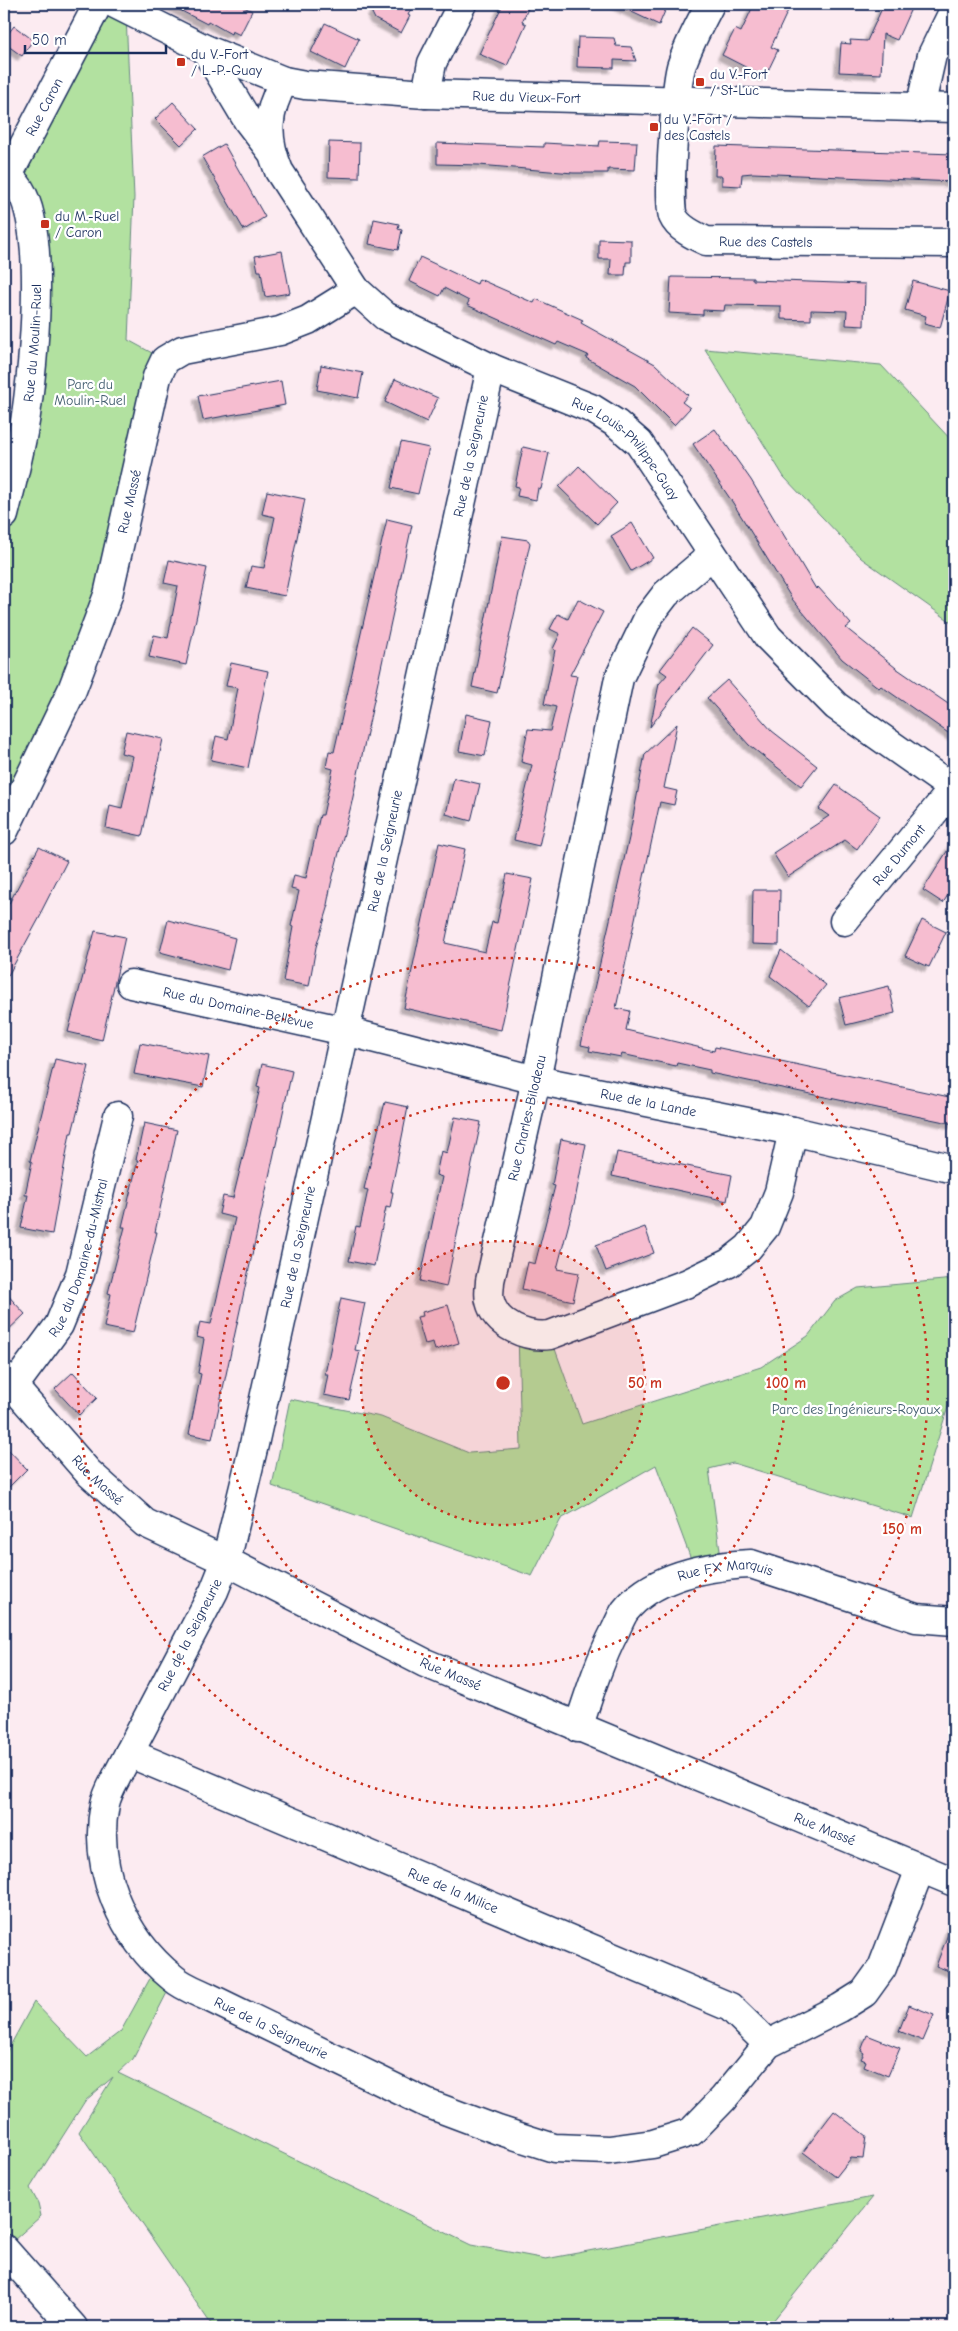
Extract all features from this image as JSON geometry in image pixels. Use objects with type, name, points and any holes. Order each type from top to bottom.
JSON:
[{"type":"street","name":"Rue Caron","points":[[5,180],[98,4]]},
{"type":"street","name":"Rue du Vieux-Fort","points":[[115,4],[205,50],[284,81],[305,85],[426,94],[954,108]]},
{"type":"street","points":[[426,94],[432,63],[462,4]]},
{"type":"street","name":"Rue des Castels","points":[[710,4],[681,68],[675,100],[671,199],[673,217],[688,232],[706,241],[954,243]]},
{"type":"street","points":[[920,108],[932,55],[954,10]]},
{"type":"street","name":"Rue Louis-Philippe-Guay","points":[[205,50],[243,114],[270,151],[279,171],[356,290],[385,316],[491,368],[593,409],[617,424],[639,443],[768,637],[801,673],[836,706],[954,789]]},
{"type":"street","name":"Rue Louis-Philippe-Guay","points":[[270,151],[268,134],[273,100],[284,81]]},
{"type":"street","name":"Rue du Moulin-Ruel","points":[[4,516],[26,415],[37,302],[34,232],[20,189],[14,180],[5,180]]},
{"type":"street","name":"Rue Massé","points":[[4,831],[72,690],[108,594],[157,377],[165,360],[182,350],[280,331],[308,320],[356,290]]},
{"type":"street","name":"Rue de la Seigneurie","points":[[491,368],[253,1449],[226,1561],[214,1591],[129,1753],[105,1803],[102,1838],[107,1870],[115,1900],[130,1930],[149,1956],[182,1984],[426,2103],[498,2130],[554,2148],[610,2150],[653,2144],[691,2132],[723,2099],[768,2044],[840,2008],[864,1993],[882,1968],[920,1869]]},
{"type":"street","name":"Rue Charles-Bilodeau","points":[[712,554],[666,594],[649,616],[619,678],[536,1080],[490,1281],[490,1300],[497,1315],[518,1331],[539,1337],[562,1331],[688,1283],[729,1264],[742,1253],[765,1227],[779,1192],[793,1132]]},
{"type":"street","name":"Rue Dumont","points":[[844,921],[954,789]]},
{"type":"street","name":"Rue du Domaine-Bellevue","points":[[132,984],[345,1031]]},
{"type":"street","name":"Rue de la Lande","points":[[345,1031],[536,1080],[793,1132],[954,1169]]},
{"type":"street","name":"Rue du Domaine-du-Mistral","points":[[9,1381],[59,1325],[73,1294],[80,1274],[118,1116]]},
{"type":"street","name":"Rue Massé","points":[[9,1381],[88,1472],[145,1523],[226,1561],[425,1663],[578,1728],[954,1882]]},
{"type":"street","name":"Rue FX Marquis","points":[[578,1728],[604,1652],[625,1611],[638,1599],[661,1584],[695,1570],[722,1565],[751,1564],[916,1618],[954,1621]]},
{"type":"street","name":"Rue de la Milice","points":[[129,1753],[730,2007],[768,2044]]},
{"type":"street","points":[[4,2250],[73,2327]]},
{"type":"green space","name":"Parc du Moulin-Ruel","points":[[98,4],[126,15],[134,197],[128,340],[165,360],[127,510],[4,831],[4,515],[37,302],[14,180]]},
{"type":"green space","points":[[705,349],[881,365],[954,443],[954,624],[861,558],[784,477]]},
{"type":"green space","name":"Parc des Ingénieurs-Royaux","points":[[954,1279],[954,1388],[913,1518],[733,1463],[709,1469],[722,1565],[695,1570],[656,1465],[561,1519],[532,1576],[272,1486],[290,1399],[381,1417],[469,1453],[521,1449],[518,1331],[550,1335],[582,1424],[761,1367],[808,1336],[835,1301],[858,1288]]},
{"type":"green space","points":[[158,1964],[174,1979],[133,2059],[118,2073],[471,2245],[546,2259],[873,2197],[768,2327],[213,2327],[79,2132],[113,2077],[85,2101],[30,2188],[38,2203],[41,2216],[4,2249],[4,2057],[34,2002],[87,2057],[121,2031]]},
{"type":"building","points":[[168,4],[238,4],[252,11],[240,35],[232,31],[231,34],[208,21],[207,24]]},
{"type":"building","points":[[377,4],[400,4],[411,9],[408,15],[410,16],[401,33],[375,19],[372,13]]},
{"type":"building","points":[[503,4],[530,4],[522,22],[526,24],[507,66],[479,54]]},
{"type":"building","points":[[615,4],[668,4],[659,25]]},
{"type":"building","points":[[754,4],[791,4],[771,47],[778,50],[765,77],[722,55],[735,29],[741,32]]},
{"type":"building","points":[[884,4],[913,4],[897,40],[883,34],[881,74],[839,72],[841,43],[851,44],[850,40],[867,41]]},
{"type":"building","points":[[325,23],[359,39],[345,69],[311,52]]},
{"type":"building","points":[[14,26],[33,40],[22,56],[4,43],[4,39]]},
{"type":"building","points":[[578,37],[614,38],[616,46],[631,47],[636,61],[614,60],[614,68],[577,67]]},
{"type":"building","points":[[173,102],[198,129],[181,145],[155,119]]},
{"type":"building","points":[[600,141],[637,142],[635,170],[608,169],[608,173],[573,173],[479,165],[437,164],[437,143],[544,147],[544,143],[599,146]]},
{"type":"building","points":[[329,142],[360,143],[359,178],[328,177]]},
{"type":"building","points":[[224,144],[265,217],[244,230],[202,157]]},
{"type":"building","points":[[716,146],[954,154],[954,182],[753,173],[742,174],[741,186],[722,185],[722,176],[715,176]]},
{"type":"building","points":[[374,219],[399,224],[398,229],[402,230],[398,250],[369,244]]},
{"type":"building","points":[[599,239],[631,240],[631,262],[626,262],[625,275],[610,275],[611,259],[599,259]]},
{"type":"building","points":[[282,251],[290,293],[265,297],[261,271],[258,271],[255,256]]},
{"type":"building","points":[[420,257],[477,284],[479,279],[534,303],[536,299],[583,320],[581,323],[655,364],[688,395],[682,402],[690,408],[674,425],[635,386],[586,358],[588,355],[558,342],[556,345],[467,305],[469,301],[444,288],[440,296],[409,281]]},
{"type":"building","points":[[671,277],[753,278],[753,280],[865,284],[864,326],[846,325],[847,311],[811,310],[811,320],[781,319],[781,306],[725,305],[724,311],[703,310],[703,315],[669,313]]},
{"type":"building","points":[[913,281],[950,291],[940,328],[924,324],[926,316],[905,310]]},
{"type":"building","points":[[321,365],[363,373],[358,398],[317,390]]},
{"type":"building","points":[[395,379],[438,398],[427,422],[385,402]]},
{"type":"building","points":[[281,381],[285,405],[203,420],[198,396]]},
{"type":"building","points":[[715,429],[751,480],[816,589],[818,587],[851,624],[846,628],[896,668],[954,708],[954,737],[881,686],[879,688],[842,659],[792,599],[733,503],[693,444]]},
{"type":"building","points":[[401,442],[429,448],[418,494],[391,488]]},
{"type":"building","points":[[523,447],[549,453],[541,489],[538,488],[536,500],[517,496],[519,487],[515,486]]},
{"type":"building","points":[[579,466],[617,503],[597,524],[559,487]]},
{"type":"building","points":[[267,491],[305,499],[285,596],[246,588],[251,566],[264,568],[275,517],[262,514]]},
{"type":"building","points":[[387,519],[412,525],[351,806],[331,884],[327,905],[329,905],[316,947],[309,986],[283,981],[293,927],[291,926],[299,891],[291,889],[294,875],[306,878],[320,815],[323,815],[333,769],[326,767],[329,751],[334,752]]},
{"type":"building","points":[[632,523],[653,558],[631,571],[611,536]]},
{"type":"building","points":[[502,536],[528,540],[530,543],[497,693],[472,687]]},
{"type":"building","points":[[169,560],[207,568],[186,665],[149,657],[154,635],[168,638],[178,586],[164,583]]},
{"type":"building","points":[[578,599],[603,612],[570,675],[577,676],[539,846],[514,840],[532,765],[521,762],[528,729],[550,731],[556,707],[544,704],[555,650],[553,649],[560,634],[550,629],[558,614],[568,619]]},
{"type":"building","points":[[692,628],[713,645],[650,727],[659,684],[667,675],[660,670]]},
{"type":"building","points":[[231,663],[268,671],[248,768],[211,760],[216,736],[228,739],[238,688],[226,686]]},
{"type":"building","points":[[727,680],[772,731],[817,766],[801,786],[749,745],[707,698]]},
{"type":"building","points":[[466,714],[492,720],[485,756],[459,751]]},
{"type":"building","points":[[677,724],[664,788],[677,791],[674,805],[660,802],[616,1008],[630,1011],[626,1030],[714,1051],[715,1047],[954,1098],[954,1124],[710,1073],[710,1070],[677,1063],[676,1066],[622,1054],[621,1057],[589,1051],[590,1047],[581,1045],[629,838],[645,754]]},
{"type":"building","points":[[126,731],[163,739],[142,836],[106,828],[110,805],[122,808],[133,756],[121,753]]},
{"type":"building","points":[[454,778],[480,784],[471,821],[446,814]]},
{"type":"building","points":[[836,785],[880,816],[857,849],[845,840],[788,877],[773,853],[829,816],[819,809]]},
{"type":"building","points":[[954,840],[954,885],[943,903],[923,890]]},
{"type":"building","points":[[439,843],[465,849],[445,943],[485,952],[492,922],[497,923],[507,874],[533,879],[501,1030],[404,1008]]},
{"type":"building","points":[[39,847],[67,861],[42,913],[4,983],[4,913]]},
{"type":"building","points":[[753,890],[780,890],[779,945],[752,944]]},
{"type":"building","points":[[168,920],[235,938],[228,970],[160,952]]},
{"type":"building","points":[[922,920],[946,932],[929,967],[905,956]]},
{"type":"building","points":[[95,931],[125,937],[102,1040],[68,1032]]},
{"type":"building","points":[[781,950],[826,985],[809,1006],[770,976]]},
{"type":"building","points":[[889,986],[895,1013],[846,1025],[839,998]]},
{"type":"building","points":[[140,1043],[209,1056],[203,1087],[134,1074]]},
{"type":"building","points":[[55,1059],[89,1066],[72,1133],[70,1133],[52,1234],[21,1228],[28,1195],[25,1195],[32,1162],[30,1161]]},
{"type":"building","points":[[262,1064],[292,1071],[212,1439],[189,1434],[201,1374],[198,1373],[204,1339],[197,1337],[200,1322],[211,1324],[235,1218],[219,1214],[223,1196],[233,1198],[260,1088],[257,1087]]},
{"type":"building","points":[[385,1102],[408,1107],[391,1192],[393,1192],[390,1208],[386,1207],[374,1266],[349,1261],[356,1226],[360,1227],[368,1190],[364,1189]]},
{"type":"building","points":[[455,1117],[481,1122],[446,1287],[420,1281],[442,1177],[436,1175],[441,1151],[447,1153]]},
{"type":"building","points":[[144,1123],[177,1130],[155,1232],[157,1232],[133,1333],[104,1327],[111,1294],[108,1293],[125,1227],[122,1227],[138,1160],[136,1160]]},
{"type":"building","points":[[561,1139],[586,1144],[575,1200],[557,1269],[579,1273],[573,1301],[522,1289],[528,1262],[535,1264],[555,1186],[552,1185]]},
{"type":"building","points":[[617,1152],[732,1175],[727,1201],[612,1176]]},
{"type":"building","points":[[645,1227],[654,1253],[606,1271],[596,1245]]},
{"type":"building","points":[[4,1291],[25,1314],[4,1334]]},
{"type":"building","points":[[341,1298],[365,1303],[355,1350],[360,1351],[349,1400],[324,1395],[328,1374],[325,1374]]},
{"type":"building","points":[[448,1305],[459,1343],[435,1350],[433,1342],[425,1344],[417,1317],[423,1316],[422,1312]]},
{"type":"building","points":[[73,1372],[97,1398],[79,1415],[55,1389]]},
{"type":"building","points":[[4,1445],[27,1469],[4,1492]]},
{"type":"building","points":[[954,1921],[954,1973],[936,1966]]},
{"type":"building","points":[[909,2005],[934,2015],[923,2041],[899,2031]]},
{"type":"building","points":[[867,2035],[900,2048],[888,2076],[864,2066],[866,2061],[861,2059],[864,2053],[861,2051]]},
{"type":"building","points":[[834,2111],[866,2136],[863,2159],[851,2158],[836,2177],[803,2152]]},
{"type":"place","name":"du V.-Fort / L.-P.-Guay","points":[[181,62]]},
{"type":"place","name":"du V.-Fort / St-Luc","points":[[700,82]]},
{"type":"place","name":"du V.-Fort / des Castels","points":[[654,127]]},
{"type":"place","name":"du M.-Ruel / Caron","points":[[45,224]]}]
